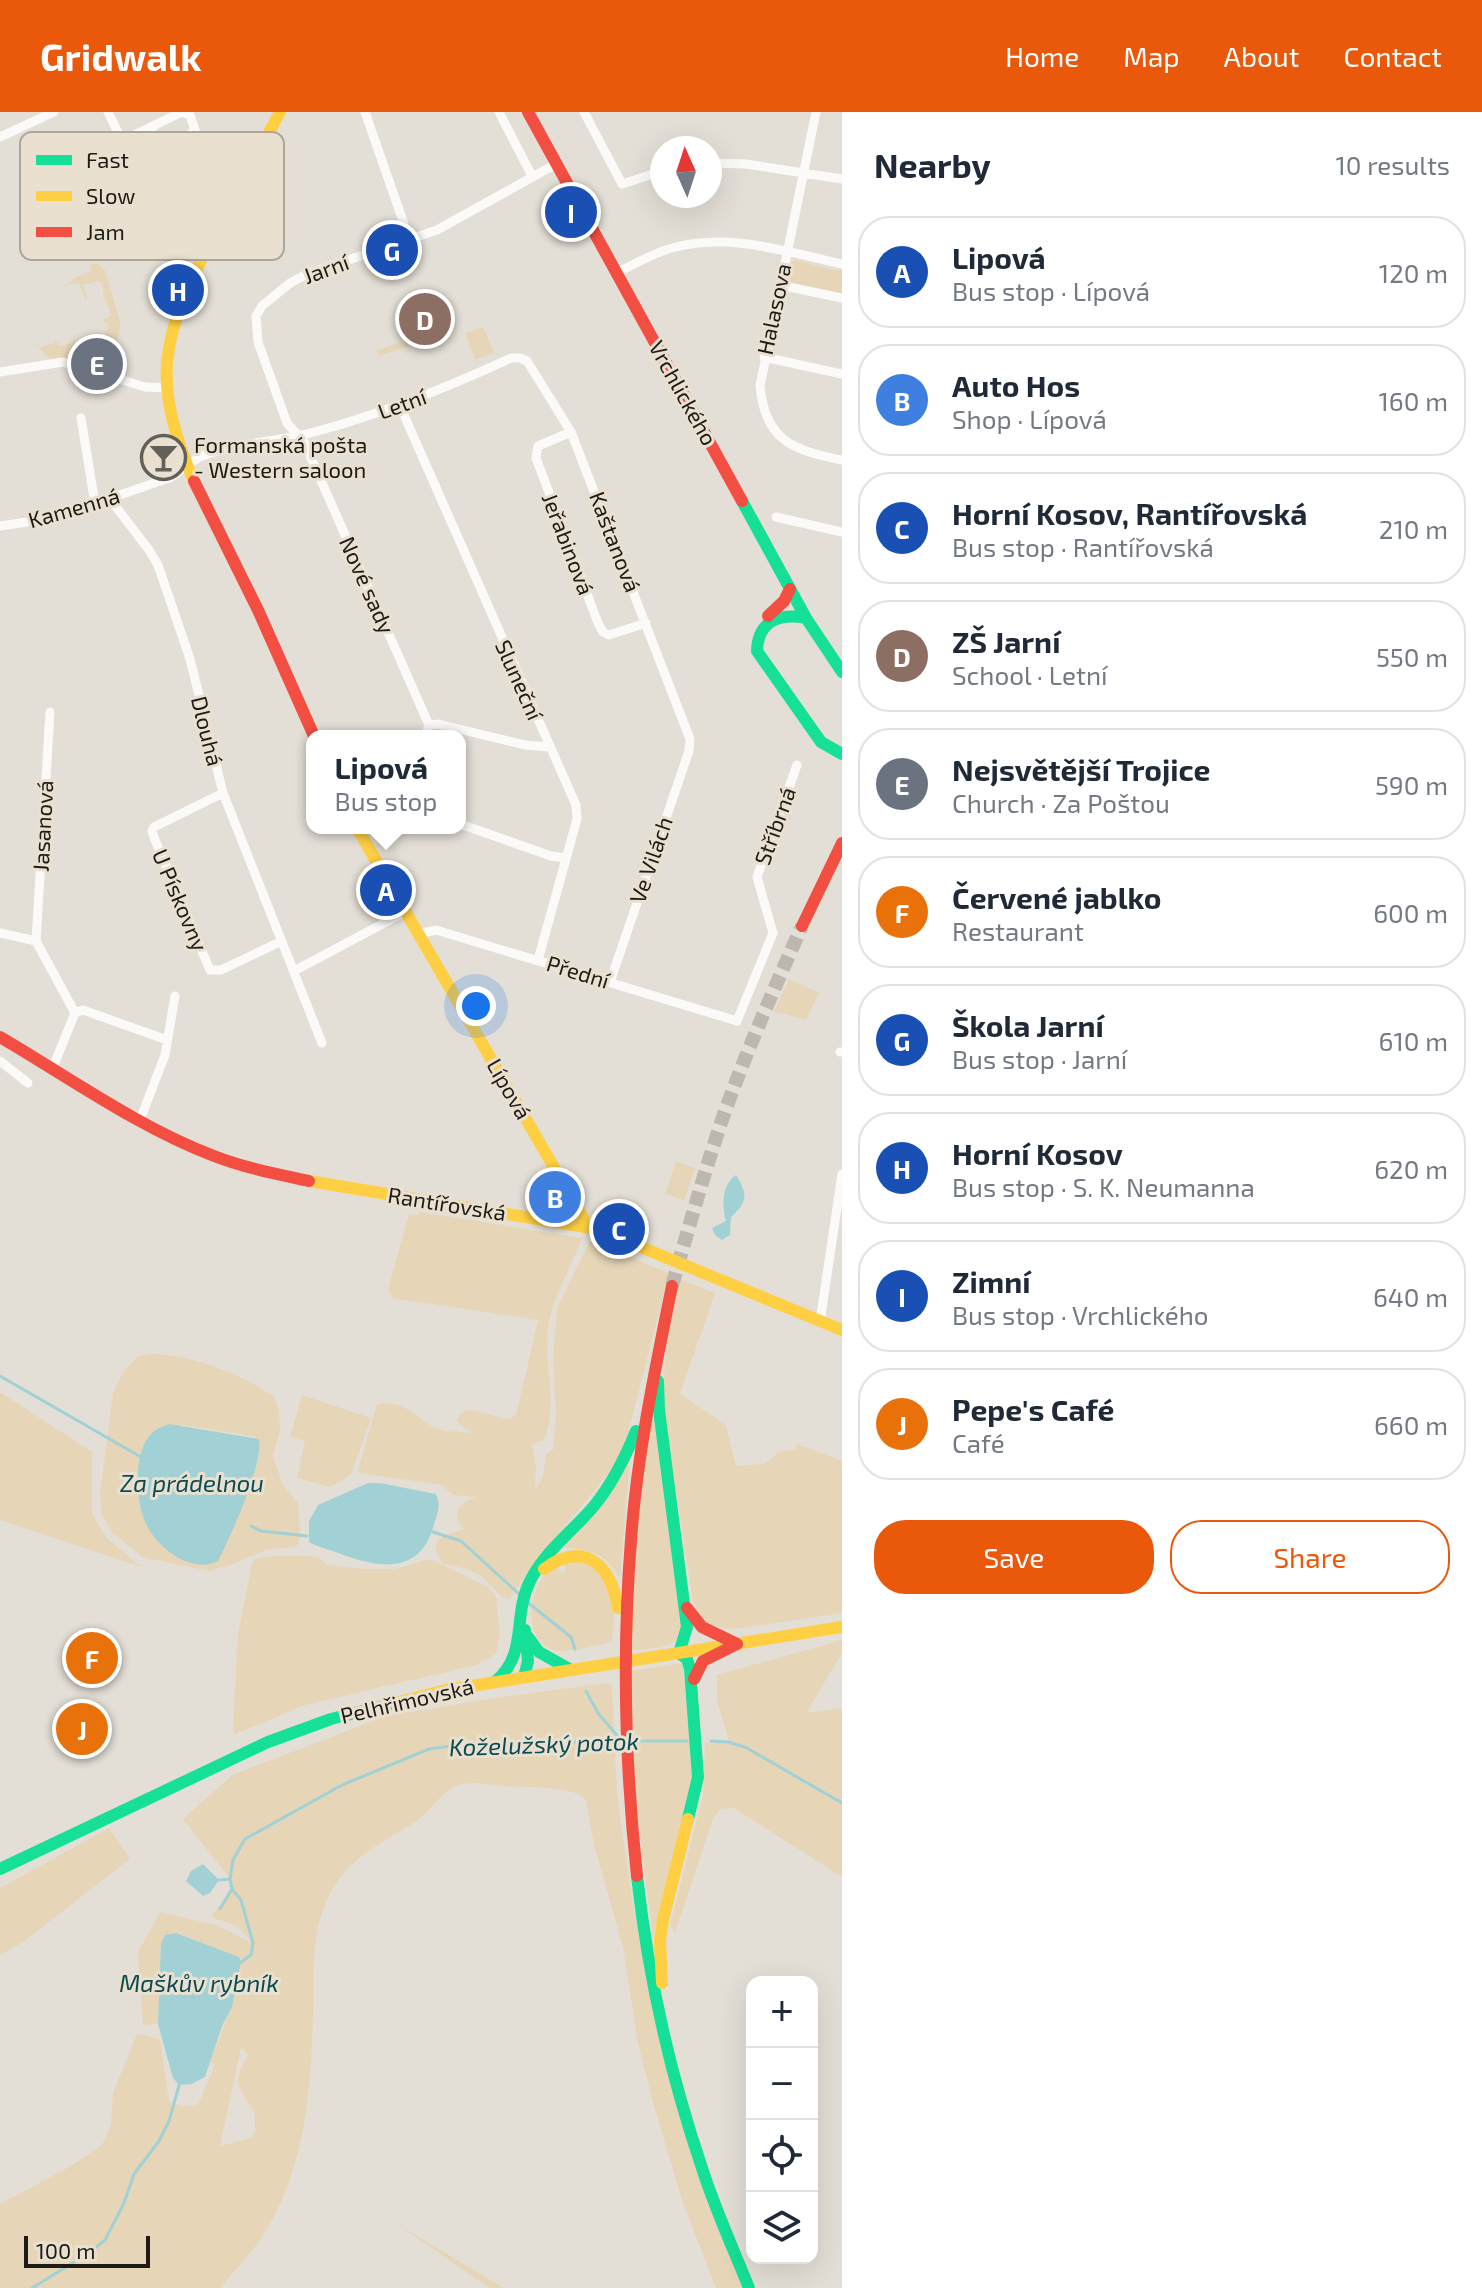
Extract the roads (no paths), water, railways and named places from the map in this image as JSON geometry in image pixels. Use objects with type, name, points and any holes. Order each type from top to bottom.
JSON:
[{"type":"main road","points":[[269,132],[280,112]]},
{"type":"main road","name":"Vrchlického","points":[[528,112],[806,618],[842,672]]},
{"type":"main road","points":[[201,260],[173,329],[167,388],[172,422],[187,463],[311,730]]},
{"type":"main road","points":[[790,589],[784,601],[761,627],[756,645],[759,657],[821,742],[842,754]]},
{"type":"main road","points":[[761,627],[781,615],[806,618]]},
{"type":"main road","name":"Lípová","points":[[362,834],[583,1218],[583,1226]]},
{"type":"main road","points":[[802,926],[842,843]]},
{"type":"main road","name":"Rantířovská","points":[[0,1037],[140,1120],[213,1155],[280,1175],[583,1226],[620,1237],[842,1330]]},
{"type":"main road","points":[[621,1620],[647,1405],[672,1286]]},
{"type":"main road","points":[[662,1329],[659,1410],[686,1634],[679,1653],[689,1664],[698,1751],[697,1786],[666,1902],[660,1952],[665,2003],[697,2149]]},
{"type":"main road","points":[[495,1682],[508,1672],[516,1660],[524,1604],[530,1587],[550,1553],[593,1508],[614,1479],[647,1405]]},
{"type":"main road","points":[[530,1587],[553,1561],[569,1556],[588,1558],[604,1567],[617,1593],[624,1655],[629,1794],[652,1973],[673,2067],[697,2149],[749,2288]]},
{"type":"main road","points":[[683,1598],[698,1625],[737,1644]]},
{"type":"main road","points":[[524,1604],[528,1661],[524,1677]]},
{"type":"main road","name":"Pelhřimovská","points":[[0,1869],[302,1728],[413,1696],[842,1627]]},
{"type":"main road","points":[[525,1631],[539,1652],[571,1670]]},
{"type":"main road","points":[[693,1692],[700,1664],[711,1655],[737,1644]]},
{"type":"main road","points":[[516,1660],[524,1677]]},
{"type":"street","points":[[0,137],[54,112]]},
{"type":"street","points":[[108,112],[118,132]]},
{"type":"street","points":[[140,132],[186,112],[196,128],[192,132]]},
{"type":"street","points":[[365,112],[404,224],[403,234],[396,244]]},
{"type":"street","points":[[499,112],[532,176]]},
{"type":"street","points":[[584,112],[628,194]]},
{"type":"street","name":"Halasova","points":[[816,112],[760,374],[761,398],[774,430],[789,445],[842,460]]},
{"type":"street","points":[[150,127],[152,132]]},
{"type":"street","points":[[722,163],[746,164],[842,179]]},
{"type":"street","name":"Jarní","points":[[297,436],[287,423],[258,342],[256,330],[262,306],[297,279],[437,230],[556,164]]},
{"type":"street","points":[[622,184],[650,175]]},
{"type":"street","points":[[616,273],[662,251],[696,243],[730,241],[842,264]]},
{"type":"street","points":[[780,285],[842,298]]},
{"type":"street","points":[[764,357],[842,374]]},
{"type":"street","name":"Letní","points":[[187,463],[218,451],[297,436],[400,406],[511,358],[520,358]]},
{"type":"street","name":"Kaštanová","points":[[520,358],[527,361],[571,432],[690,739]]},
{"type":"street","points":[[0,372],[63,362],[145,387],[167,388]]},
{"type":"street","name":"Sluneční","points":[[400,406],[577,808],[577,819],[538,960]]},
{"type":"street","points":[[81,418],[95,504]]},
{"type":"street","name":"Jeřabinová","points":[[571,432],[538,446],[536,458],[598,623],[609,635],[646,623]]},
{"type":"street","name":"Nové sady","points":[[297,436],[304,442],[429,725]]},
{"type":"street","name":"Kamenná","points":[[0,526],[53,518],[110,499],[169,478],[179,473],[187,463]]},
{"type":"street","name":"Dlouhá","points":[[110,499],[158,565],[190,659],[223,793],[322,1043]]},
{"type":"street","points":[[776,517],[842,532]]},
{"type":"street","name":"Jasanová","points":[[36,941],[50,712]]},
{"type":"street","points":[[427,730],[429,725],[438,724],[463,730]]},
{"type":"street","points":[[466,731],[525,745],[549,747]]},
{"type":"street","name":"Ve Vilách","points":[[610,982],[689,751],[690,739]]},
{"type":"street","name":"Stříbrná","points":[[737,1021],[773,933],[757,877],[797,765]]},
{"type":"street","name":"U Pískovny","points":[[223,793],[154,827],[155,840],[210,970],[221,970],[282,941]]},
{"type":"street","points":[[466,826],[551,856],[566,858]]},
{"type":"street","points":[[294,971],[405,912]]},
{"type":"street","name":"Přední","points":[[418,934],[436,930],[737,1021]]},
{"type":"street","points":[[0,933],[36,941],[75,1013]]},
{"type":"street","points":[[140,1120],[165,1055],[175,996]]},
{"type":"street","points":[[53,1067],[75,1013],[83,1010],[167,1040]]},
{"type":"street","points":[[0,1061],[28,1083]]},
{"type":"street","points":[[820,1322],[842,1174]]},
{"type":"water","points":[[736,1175],[743,1187],[744,1198],[741,1207],[731,1217],[730,1235],[722,1240],[712,1228],[726,1221],[723,1203],[725,1190]]},
{"type":"water","name":"Za prádelnou","points":[[169,1424],[259,1439],[251,1482],[218,1561],[208,1564],[186,1562],[166,1550],[151,1533],[142,1514],[138,1477],[142,1451],[152,1433]]},
{"type":"water","name":"Za prádelnou","points":[[368,1483],[436,1494],[438,1509],[428,1541],[419,1553],[408,1560],[396,1564],[368,1562],[309,1542],[309,1521],[318,1505]]},
{"type":"water","points":[[203,1864],[219,1880],[210,1893],[203,1896],[186,1881],[191,1871]]},
{"type":"water","name":"Maškův rybník","points":[[176,1933],[239,1957],[241,1962],[232,2007],[222,2026],[205,2077],[191,2084],[179,2085],[173,2078],[158,2024],[161,1944],[165,1935]]},
{"type":"waterway","points":[[0,1376],[141,1457]]},
{"type":"waterway","points":[[251,1526],[261,1531],[307,1536]]},
{"type":"waterway","points":[[433,1532],[461,1541],[519,1594]]},
{"type":"waterway","points":[[527,1602],[571,1637],[575,1649]]},
{"type":"waterway","points":[[586,1691],[598,1713],[620,1739]]},
{"type":"waterway","name":"Koželužský potok","points":[[240,1963],[251,1955],[253,1943],[241,1900],[232,1889],[230,1879],[233,1860],[245,1839],[342,1785],[429,1749],[459,1745],[621,1741]]},
{"type":"waterway","name":"Koželužský potok","points":[[633,1741],[687,1741]]},
{"type":"waterway","name":"Koželužský potok","points":[[711,1741],[745,1747],[842,1803]]},
{"type":"waterway","points":[[219,1880],[230,1879]]},
{"type":"waterway","points":[[220,1909],[232,1889]]},
{"type":"waterway","name":"Koželužský potok","points":[[32,2288],[105,2240],[124,2203],[134,2174],[159,2141],[169,2121],[180,2082]]},
{"type":"tunnel","points":[[672,1286],[723,1117],[802,926]]},
{"type":"place","name":"Zimní","points":[[571,212]]},
{"type":"place","name":"Škola Jarní","points":[[392,250]]},
{"type":"place","name":"Horní Kosov","points":[[178,290]]},
{"type":"place","name":"ZŠ Jarní","points":[[425,319]]},
{"type":"place","name":"Nejsvětější Trojice","points":[[97,364]]},
{"type":"place","name":"Formanská pošta - Western saloon","points":[[163,458]]},
{"type":"place","name":"Lipová","points":[[386,890]]},
{"type":"place","name":"Auto Hos","points":[[555,1197]]},
{"type":"place","name":"Horní Kosov, Rantířovská","points":[[619,1229]]},
{"type":"place","name":"Červené jablko","points":[[92,1658]]},
{"type":"place","name":"Pepe's Café","points":[[82,1729]]}]
